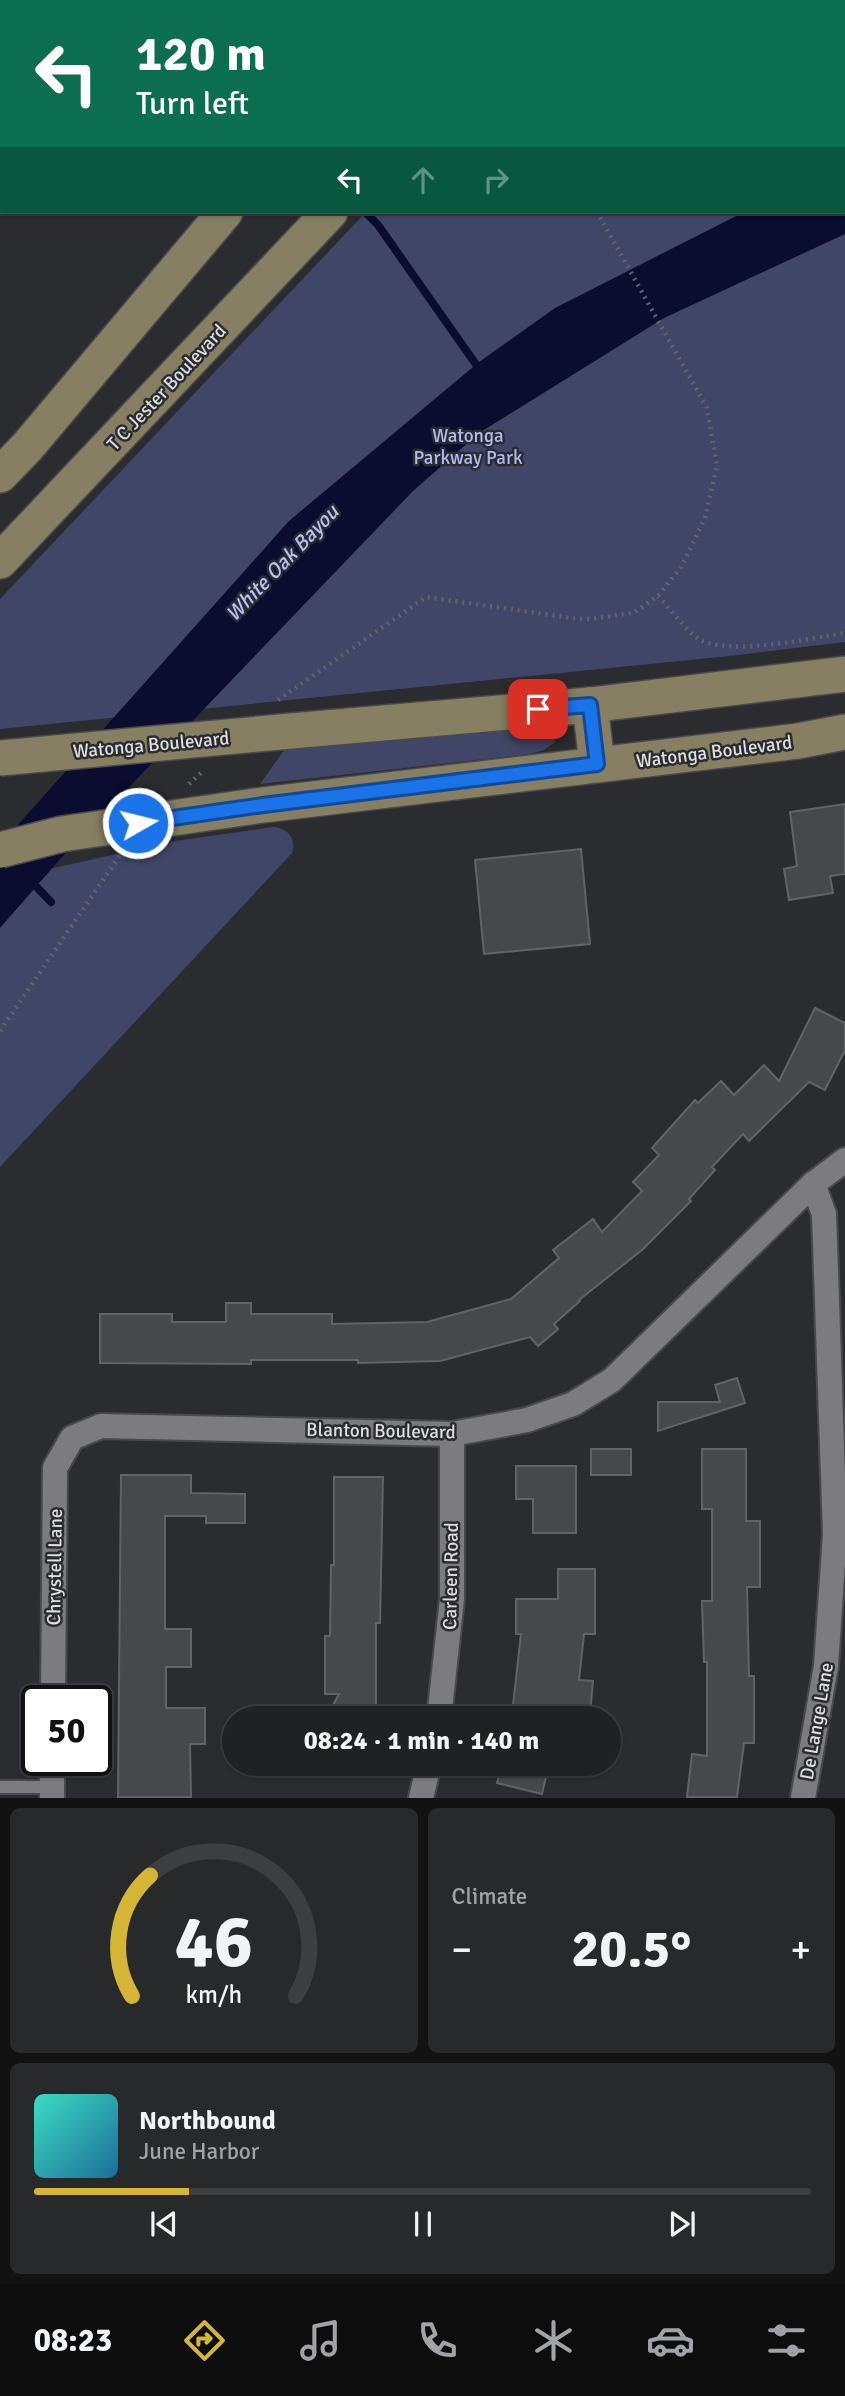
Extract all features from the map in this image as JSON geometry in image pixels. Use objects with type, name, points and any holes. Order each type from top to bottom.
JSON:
[{"type":"main road","points":[[0,475],[28,446],[223,214]]},
{"type":"main road","name":"T C Jester Boulevard","points":[[0,561],[328,214]]},
{"type":"main road","points":[[28,446],[68,489]]},
{"type":"main road","name":"Watonga Boulevard","points":[[0,758],[590,705],[845,674]]},
{"type":"main road","points":[[590,705],[597,764]]},
{"type":"main road","name":"Watonga Boulevard","points":[[0,850],[62,834],[263,805],[798,741],[845,732]]},
{"type":"street","name":"Blanton Boulevard","points":[[72,1438],[101,1426],[452,1434],[538,1416],[573,1404],[612,1380],[813,1184],[845,1160]]},
{"type":"street","name":"De Lange Lane","points":[[803,1797],[826,1666],[835,1534],[824,1214],[813,1184]]},
{"type":"street","name":"Carleen Road","points":[[440,1706],[452,1600],[452,1434]]},
{"type":"street","name":"Chrystell Lane","points":[[52,1685],[55,1468],[72,1438]]},
{"type":"street","points":[[421,1797],[426,1776]]},
{"type":"lane","points":[[0,1787],[52,1792]]},
{"type":"path","points":[[598,214],[706,408]]},
{"type":"path","points":[[658,596],[699,639],[723,647],[751,646],[845,633]]},
{"type":"green space","name":"Watonga Parkway Park","points":[[364,214],[845,214],[845,642],[730,656],[0,729],[0,599]]},
{"type":"green space","points":[[542,726],[554,731],[555,742],[544,750],[530,754],[260,784],[285,749]]},
{"type":"green space","points":[[273,827],[283,829],[290,835],[292,853],[0,1167],[0,880],[175,841]]},
{"type":"water","name":"White Oak Bayou","points":[[740,214],[845,214],[845,234],[664,318],[479,433],[413,491],[62,857],[0,928],[0,845],[289,521],[479,362],[555,308]]},
{"type":"building","points":[[845,804],[845,874],[830,876],[833,893],[789,900],[784,869],[797,866],[790,812]]},
{"type":"building","points":[[581,849],[590,944],[484,954],[475,860]]},
{"type":"building","points":[[815,1008],[845,1023],[845,1050],[825,1090],[809,1082],[749,1141],[743,1134],[712,1167],[715,1170],[689,1199],[691,1201],[642,1250],[579,1300],[554,1324],[558,1329],[538,1346],[530,1337],[440,1361],[358,1363],[358,1360],[251,1360],[251,1364],[100,1363],[100,1314],[172,1314],[172,1322],[226,1322],[226,1303],[251,1303],[251,1314],[332,1314],[332,1324],[427,1322],[511,1299],[559,1258],[553,1250],[593,1219],[602,1232],[642,1191],[633,1182],[659,1155],[652,1148],[695,1100],[698,1103],[721,1081],[734,1095],[764,1065],[779,1081]]},
{"type":"building","points":[[737,1378],[745,1403],[658,1431],[658,1402],[720,1402],[715,1385]]},
{"type":"building","points":[[591,1449],[631,1449],[631,1475],[591,1475]]},
{"type":"building","points":[[702,1449],[746,1449],[746,1521],[760,1521],[760,1587],[747,1587],[749,1676],[754,1676],[754,1743],[744,1743],[737,1797],[687,1797],[692,1754],[707,1756],[707,1662],[704,1662],[702,1601],[712,1601],[712,1509],[702,1509]]},
{"type":"building","points":[[516,1466],[576,1466],[576,1533],[533,1533],[533,1499],[516,1499]]},
{"type":"building","points":[[121,1475],[191,1475],[191,1493],[245,1494],[245,1523],[206,1523],[206,1516],[165,1516],[165,1629],[191,1629],[191,1667],[166,1667],[166,1708],[205,1708],[205,1744],[190,1744],[191,1797],[118,1797]]},
{"type":"building","points":[[334,1477],[383,1477],[380,1623],[376,1623],[376,1706],[332,1706],[339,1694],[325,1694],[325,1636],[330,1636],[331,1565],[334,1565]]},
{"type":"building","points":[[558,1569],[595,1569],[595,1634],[584,1634],[579,1680],[593,1681],[591,1706],[513,1705],[521,1634],[516,1634],[516,1599],[558,1599]]},
{"type":"building","points":[[499,1776],[546,1776],[542,1794],[497,1783]]},
{"type":"waterway","points":[[367,214],[378,225],[482,373]]},
{"type":"waterway","points":[[29,879],[51,902]]},
{"type":"route","points":[[138,823],[597,764],[590,705],[538,709]]}]
